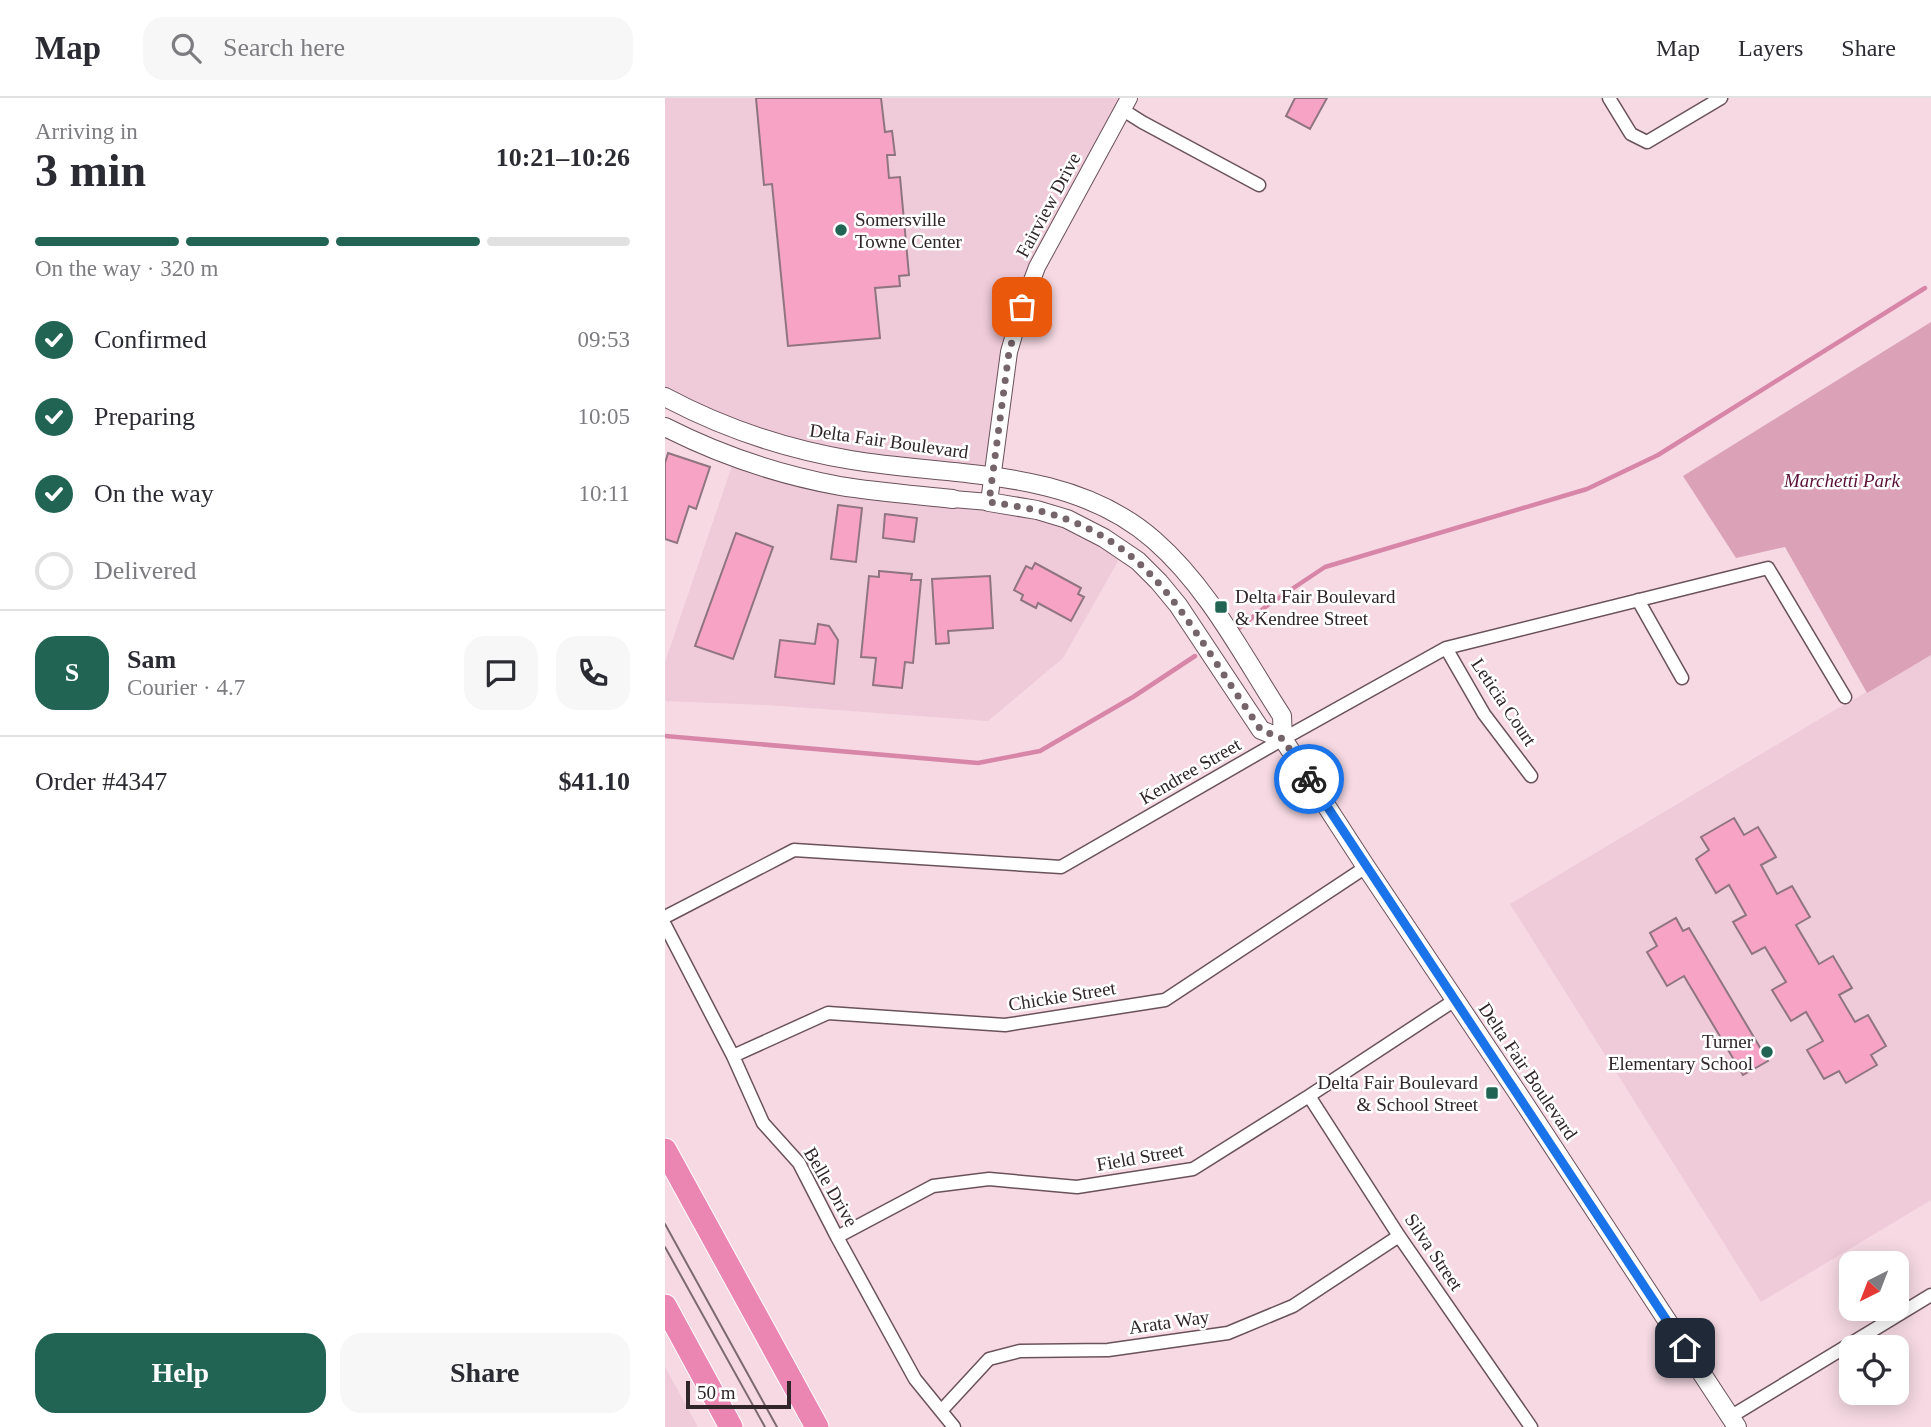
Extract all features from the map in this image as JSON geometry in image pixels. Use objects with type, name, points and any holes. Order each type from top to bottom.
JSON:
[{"type":"highway","points":[[665,1150],[817,1427]]},
{"type":"highway","points":[[665,1306],[731,1427]]},
{"type":"main road","name":"Delta Fair Boulevard","points":[[665,397],[730,427],[814,453],[854,461],[1039,484],[1075,495],[1112,512],[1152,538],[1187,573],[1215,611],[1282,716],[1283,739],[1734,1422]]},
{"type":"main road","name":"Delta Fair Boulevard","points":[[665,427],[726,454],[804,478],[854,488],[953,499]]},
{"type":"main road","name":"Delta Fair Boulevard","points":[[989,502],[1037,510],[1067,519],[1104,537],[1138,561],[1178,605],[1261,730],[1283,739]]},
{"type":"street","points":[[1609,98],[1631,134],[1647,142],[1721,98]]},
{"type":"street","points":[[1126,104],[1259,185]]},
{"type":"street","name":"Fairview Drive","points":[[989,502],[1009,352],[1025,297],[1037,267],[1126,104]]},
{"type":"street","name":"Delta Fair Boulevard","points":[[953,499],[989,502]]},
{"type":"street","name":"Kendree Street","points":[[665,917],[794,850],[1061,867],[1446,648],[1768,568],[1845,697]]},
{"type":"street","points":[[1638,600],[1682,678]]},
{"type":"street","name":"Leticia Court","points":[[1446,648],[1484,714],[1531,776]]},
{"type":"street","name":"Chickie Street","points":[[733,1055],[828,1013],[1005,1025],[1165,1000],[1366,867]]},
{"type":"street","name":"Belle Drive","points":[[665,925],[733,1055],[763,1123],[799,1163],[915,1379],[954,1427]]},
{"type":"street","name":"Field Street","points":[[837,1237],[933,1186],[989,1179],[1077,1187],[1193,1168],[1455,1000]]},
{"type":"street","name":"Silva Street","points":[[1309,1096],[1399,1236],[1531,1427]]},
{"type":"street","name":"Arata Way","points":[[941,1411],[989,1359],[1020,1351],[1108,1350],[1228,1333],[1293,1306],[1399,1236]]},
{"type":"street","points":[[1734,1422],[1931,1295]]},
{"type":"shaded area","points":[[665,98],[1129,98],[1028,288],[991,476],[854,461],[665,397]]},
{"type":"shaded area","points":[[734,460],[1056,521],[1121,556],[1063,658],[988,721],[767,705],[665,701],[665,662]]},
{"type":"shaded area","name":"Turner Elementary School","points":[[1931,655],[1931,1200],[1846,1251],[1839,1251],[1839,1255],[1761,1302],[1510,904]]},
{"type":"shaded area","points":[[665,1367],[698,1427],[665,1427]]},
{"type":"green space","name":"Marchetti Park","points":[[1931,322],[1931,655],[1867,693],[1785,547],[1736,558],[1683,476]]},
{"type":"building","name":"Somersville Towne Center","points":[[756,98],[881,98],[885,132],[892,131],[895,155],[887,155],[889,178],[900,177],[909,275],[899,276],[900,286],[875,288],[880,338],[788,346],[772,184],[764,185]]},
{"type":"building","points":[[1295,98],[1327,98],[1310,129],[1286,116]]},
{"type":"building","points":[[668,453],[710,467],[696,509],[689,506],[677,543],[665,539],[665,463]]},
{"type":"building","points":[[838,505],[862,508],[856,562],[831,559]]},
{"type":"building","points":[[885,514],[917,518],[914,542],[883,538]]},
{"type":"building","points":[[736,533],[773,547],[733,659],[695,646]]},
{"type":"building","points":[[1035,563],[1081,588],[1078,594],[1084,597],[1071,621],[1038,603],[1036,608],[1021,600],[1023,595],[1014,590],[1026,566],[1032,569]]},
{"type":"building","points":[[879,571],[912,574],[911,580],[921,580],[913,663],[905,662],[902,688],[873,685],[876,658],[861,657],[869,576],[879,577]]},
{"type":"building","points":[[990,576],[993,628],[948,631],[949,643],[936,644],[932,579]]},
{"type":"building","points":[[818,624],[829,626],[838,640],[834,684],[775,677],[780,640],[815,644]]},
{"type":"building","points":[[1734,818],[1744,835],[1758,827],[1776,857],[1761,865],[1777,894],[1792,886],[1810,917],[1796,925],[1819,964],[1833,956],[1852,988],[1839,995],[1855,1022],[1868,1015],[1886,1046],[1871,1055],[1877,1065],[1846,1083],[1839,1071],[1824,1079],[1807,1050],[1823,1041],[1806,1012],[1791,1021],[1772,990],[1786,982],[1765,947],[1752,954],[1733,922],[1746,915],[1729,885],[1716,893],[1696,859],[1709,850],[1701,837]]},
{"type":"building","points":[[1676,918],[1683,931],[1689,928],[1768,1061],[1743,1075],[1684,976],[1667,986],[1647,952],[1657,946],[1650,933]]},
{"type":"waterway","points":[[1239,628],[1325,567],[1587,489],[1658,455],[1925,288]]},
{"type":"waterway","points":[[665,736],[978,763],[1040,751],[1133,697],[1195,656]]},
{"type":"tram line","points":[[665,1224],[777,1427]]},
{"type":"tram line","points":[[665,1247],[765,1427]]},
{"type":"way so far","points":[[1022,307],[1009,352],[989,502],[1037,510],[1067,519],[1104,537],[1138,561],[1178,605],[1261,730],[1283,739],[1309,779]]},
{"type":"place","name":"Somersville Towne Center","points":[[841,230]]},
{"type":"place","name":"Delta Fair Boulevard & Kendree Street","points":[[1221,607]]},
{"type":"place","name":"Turner Elementary School","points":[[1767,1052]]},
{"type":"place","name":"Delta Fair Boulevard & School Street","points":[[1492,1093]]},
{"type":"route","points":[[1309,779],[1685,1348]]}]
